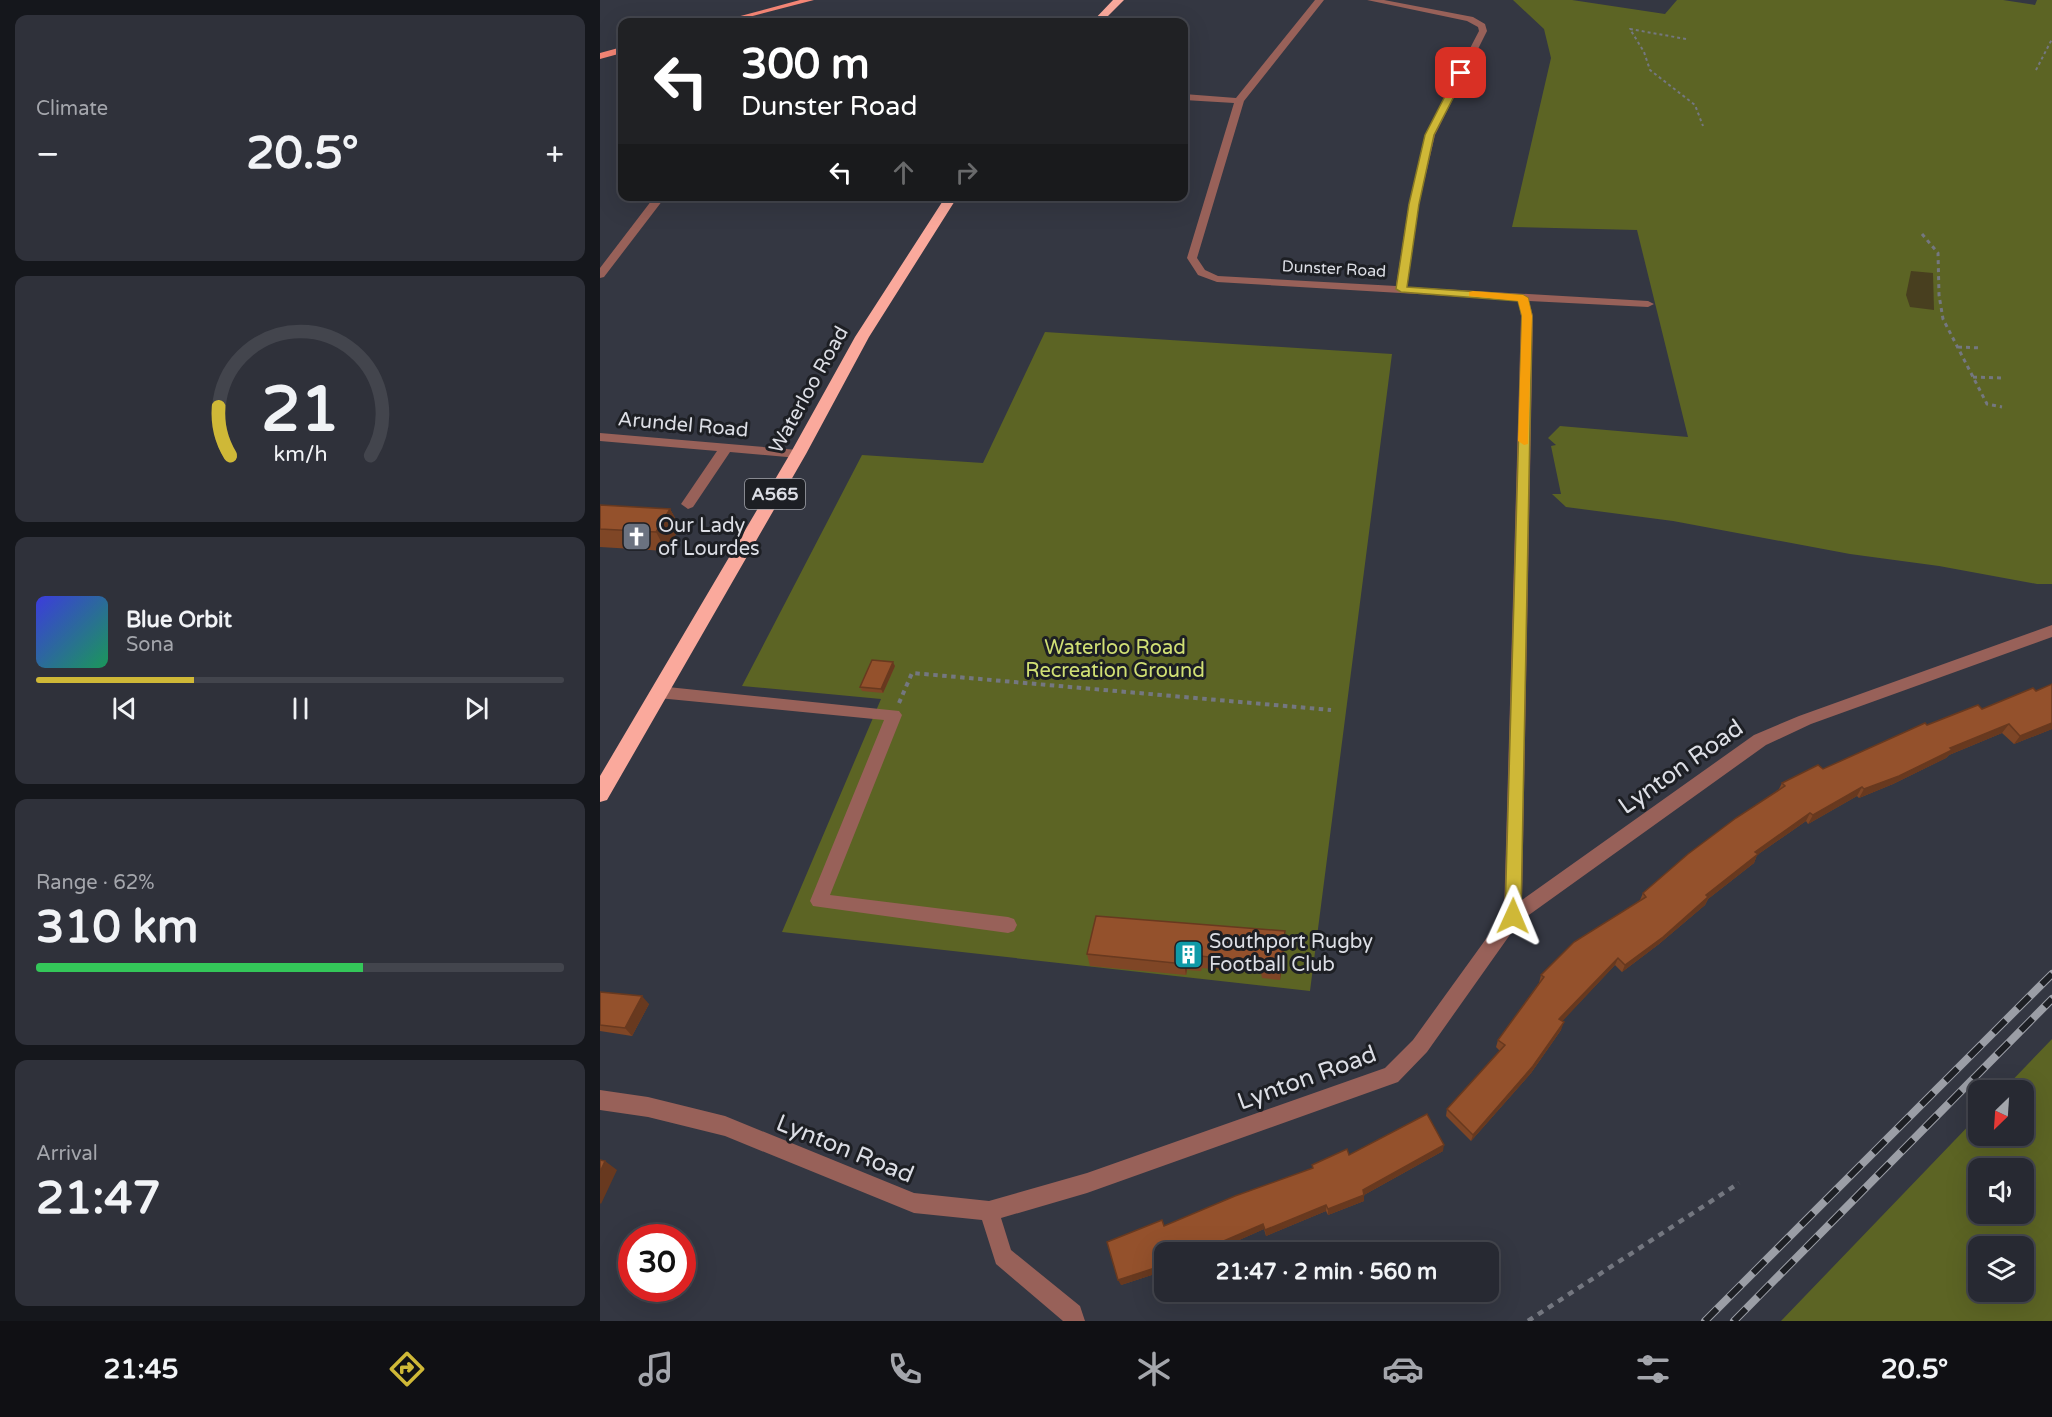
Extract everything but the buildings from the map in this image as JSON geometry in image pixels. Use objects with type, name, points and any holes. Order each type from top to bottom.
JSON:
[{"type":"highway","points":[[1101,18],[1119,0]]},
{"type":"highway","name":"Waterloo Road","points":[[600,794],[798,454],[862,337],[949,201]]},
{"type":"main road","points":[[738,18],[810,0]]},
{"type":"main road","points":[[600,56],[618,51]]},
{"type":"street","points":[[1188,97],[1239,101],[1320,0]]},
{"type":"street","points":[[1371,0],[1470,19],[1477,21],[1483,31],[1430,135],[1414,204],[1401,289]]},
{"type":"street","name":"Dunster Road","points":[[1239,101],[1192,258],[1196,268],[1204,276],[1217,279],[1648,304]]},
{"type":"street","points":[[600,274],[657,201]]},
{"type":"street","points":[[1513,916],[1527,316],[1523,298]]},
{"type":"street","name":"Arundel Road","points":[[600,437],[798,454]]},
{"type":"street","points":[[688,504],[726,448]]},
{"type":"street","name":"Lynton Road","points":[[600,1100],[648,1107],[725,1126],[914,1203],[989,1211],[1087,1183],[1391,1075],[1420,1046],[1513,916],[1760,740],[1805,720],[2052,631]]},
{"type":"street","points":[[658,692],[894,715],[819,901],[1008,925]]},
{"type":"street","points":[[989,1211],[1003,1257],[1072,1314],[1074,1321]]},
{"type":"path","points":[[1686,39],[1630,28],[1644,52],[1650,70],[1695,105],[1703,126]]},
{"type":"path","points":[[2036,70],[2052,39]]},
{"type":"path","points":[[1922,234],[1938,253],[1939,295],[1943,319],[1987,404],[2002,407]]},
{"type":"path","points":[[1958,347],[1981,348]]},
{"type":"path","points":[[1973,376],[2001,378]]},
{"type":"path","points":[[894,715],[912,673],[1331,710]]},
{"type":"path","points":[[1528,1321],[1739,1183]]},
{"type":"green space","points":[[1513,0],[1572,0],[1665,14],[1677,0],[2003,0],[2035,5],[2037,0],[2052,0],[2052,584],[2037,584],[1939,566],[1850,554],[1673,521],[1566,507],[1552,494],[1561,494],[1551,446],[1556,445],[1548,438],[1560,426],[1688,437],[1637,230],[1512,227],[1551,58],[1544,29]]},
{"type":"green space","name":"Waterloo Road Recreation Ground","points":[[1045,332],[1392,354],[1310,991],[782,932],[881,699],[742,686],[862,455],[983,463]]},
{"type":"green space","points":[[2052,1039],[2052,1321],[1781,1321],[1968,1126],[1968,1146],[2034,1146],[2034,1080],[2013,1080]]},
{"type":"sand","points":[[1911,271],[1933,273],[1934,310],[1910,307],[1906,295]]},
{"type":"railway","points":[[1705,1321],[2052,974]]},
{"type":"railway","points":[[1734,1321],[2052,999]]},
{"type":"slow traffic","points":[[1473,294],[1523,298],[1527,316],[1524,441]]},
{"type":"place","name":"Our Lady of Lourdes","points":[[637,537]]},
{"type":"place","name":"Southport Rugby Football Club","points":[[1188,954]]},
{"type":"route","points":[[1461,73],[1430,135],[1414,204],[1401,289],[1523,298],[1527,316],[1513,916]]}]
